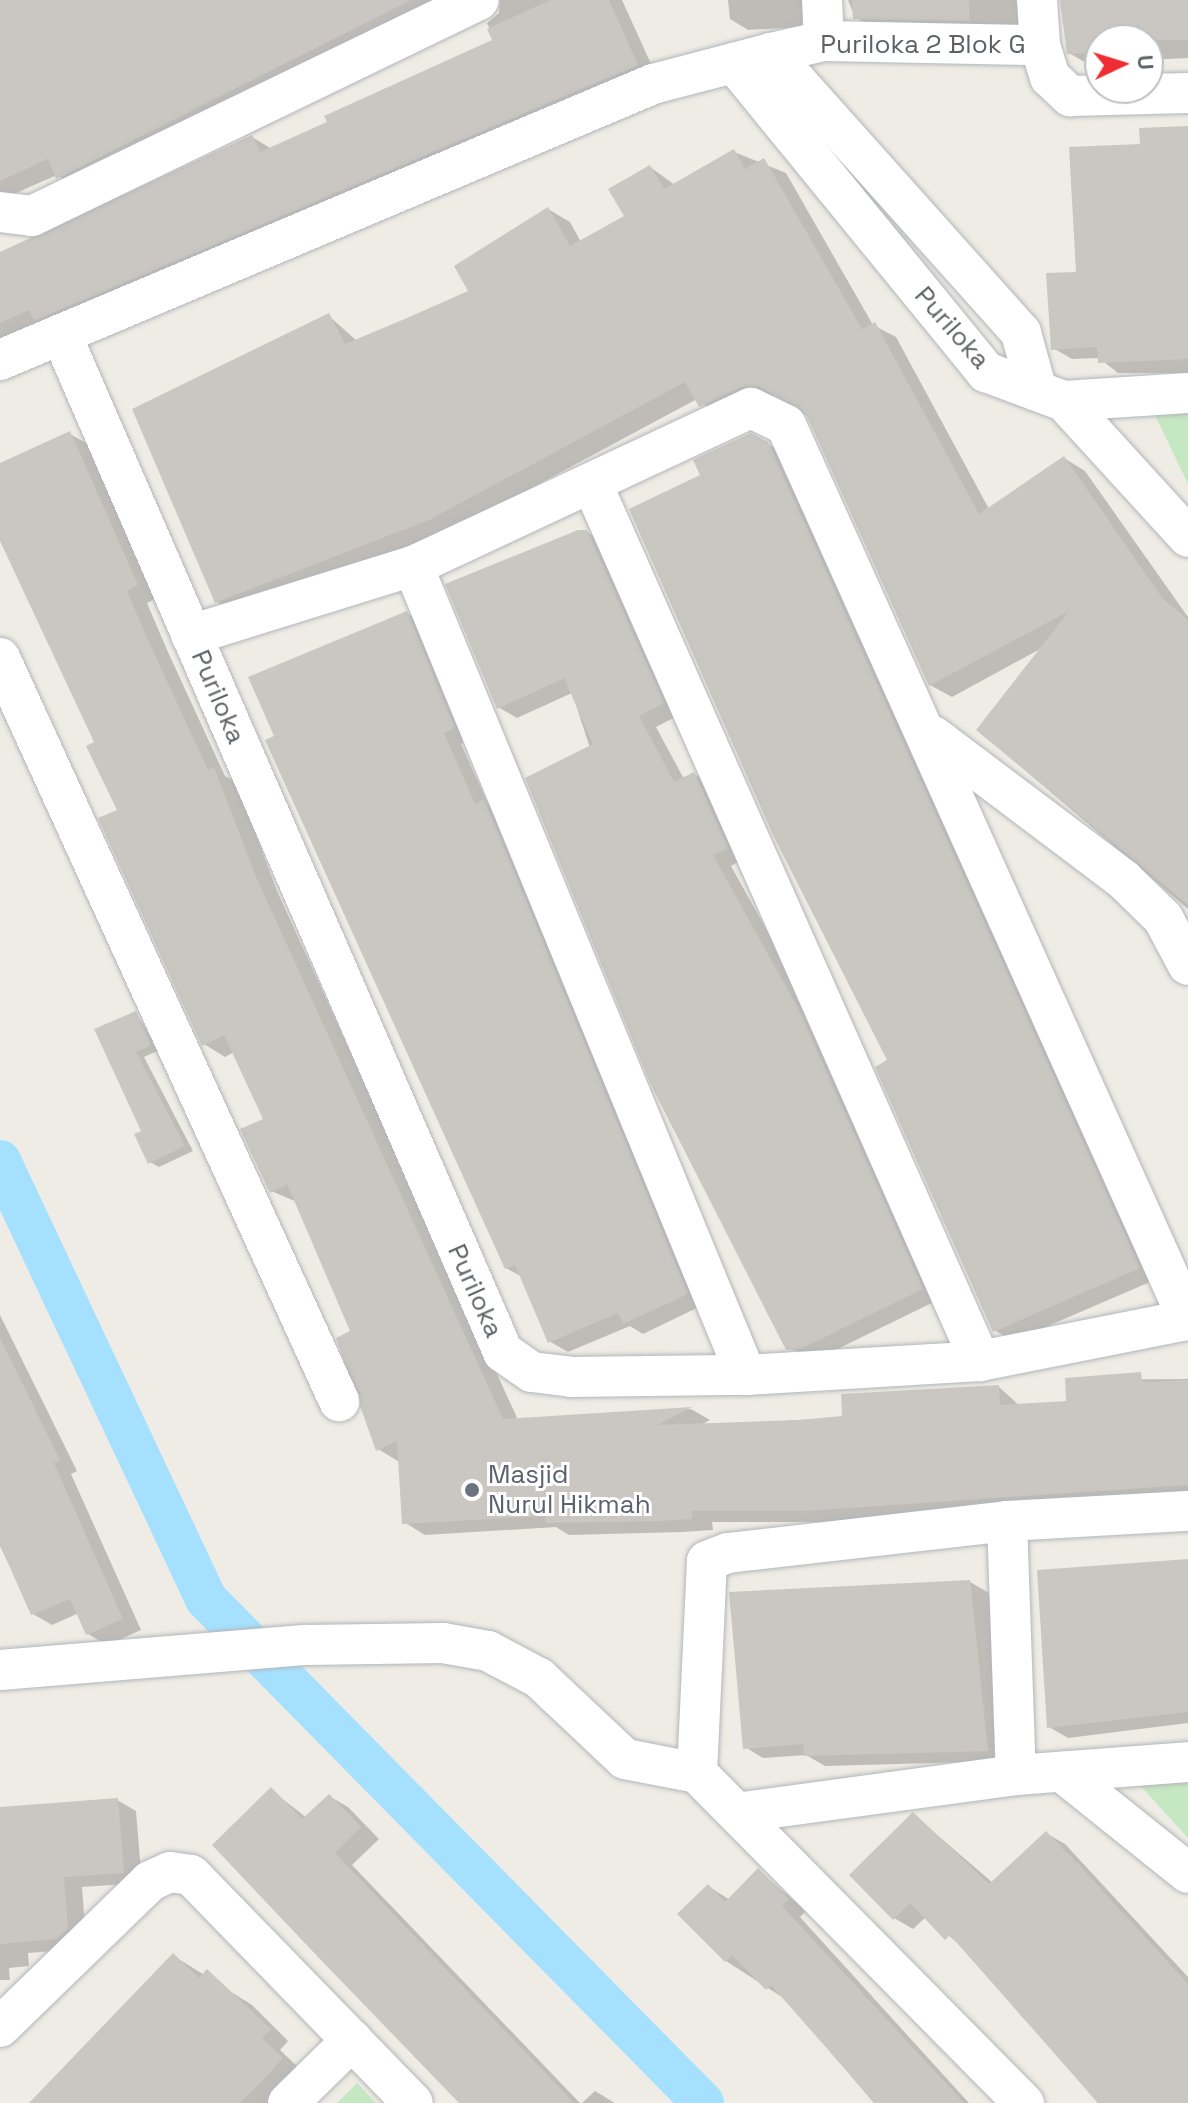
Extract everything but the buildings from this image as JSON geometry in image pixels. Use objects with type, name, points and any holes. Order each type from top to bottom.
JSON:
[{"type":"street","points":[[0,212],[32,216],[478,0]]},
{"type":"street","points":[[822,0],[824,41]]},
{"type":"street","points":[[1037,0],[1040,45]]},
{"type":"street","name":"Puriloka 2 Blok G","points":[[752,58],[824,41],[1040,45],[1050,77],[1070,96],[1188,93]]},
{"type":"street","points":[[0,360],[653,84],[752,58]]},
{"type":"street","name":"Puriloka","points":[[752,58],[986,372],[1050,396]]},
{"type":"street","name":"Puriloka","points":[[61,334],[503,1352],[532,1372],[570,1377],[746,1375],[980,1361],[1188,1320]]},
{"type":"street","points":[[1050,396],[1188,393]]},
{"type":"street","points":[[1050,396],[1188,537]]},
{"type":"street","name":"Puriloka","points":[[191,635],[413,566],[593,486],[751,408],[786,425],[928,732]]},
{"type":"street","points":[[593,486],[980,1361]]},
{"type":"street","points":[[413,566],[746,1375]]},
{"type":"street","points":[[0,658],[339,1401]]},
{"type":"street","points":[[928,732],[1124,880],[1163,918],[1188,965]]},
{"type":"street","points":[[928,732],[1188,1320]]},
{"type":"street","points":[[697,1773],[707,1561],[728,1553],[1007,1521],[1188,1511]]},
{"type":"street","points":[[1007,1521],[1016,1775]]},
{"type":"street","points":[[3,1664],[307,1645],[443,1643],[488,1651],[539,1678],[625,1759],[697,1773],[743,1812],[1024,2103]]},
{"type":"street","points":[[743,1812],[1016,1775],[1188,1762]]},
{"type":"street","points":[[1062,1772],[1188,1873]]},
{"type":"street","points":[[2,2022],[150,1881],[170,1872],[191,1875],[213,1892],[413,2103]]},
{"type":"street","points":[[288,2103],[352,2040]]},
{"type":"green space","points":[[1188,382],[1188,484],[1141,386]]},
{"type":"green space","points":[[1188,1747],[1188,1838],[1110,1752]]},
{"type":"green space","points":[[357,2083],[376,2103],[337,2103]]},
{"type":"waterway","points":[[0,1161],[206,1599],[703,2103]]},
{"type":"place","name":"Masjid Nurul Hikmah","points":[[472,1490]]}]
